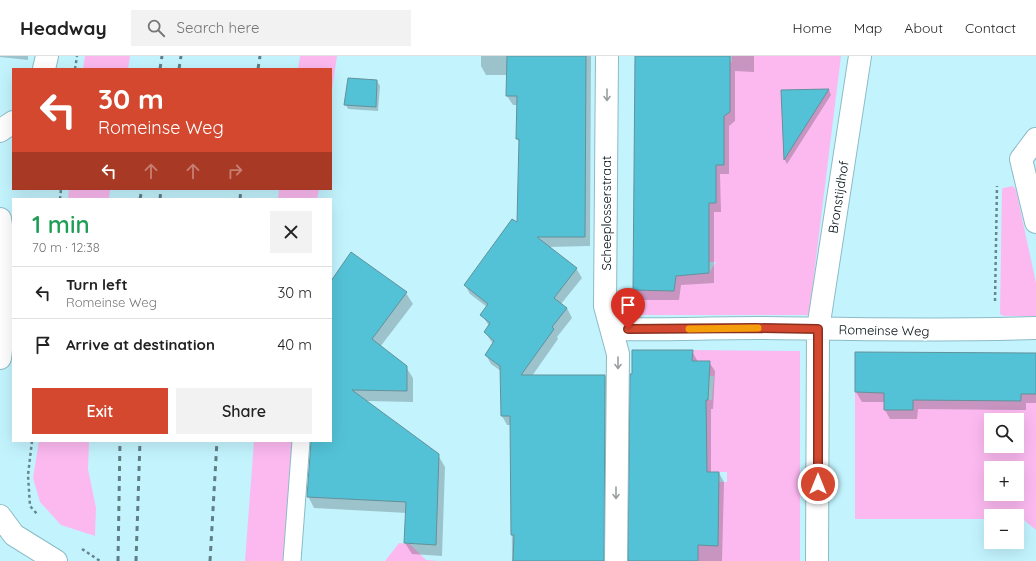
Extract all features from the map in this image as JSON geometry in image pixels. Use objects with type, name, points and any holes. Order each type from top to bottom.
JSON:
[{"type":"street","points":[[44,68],[47,56]]},
{"type":"street","name":"Scheeplosserstraat","points":[[607,56],[605,306],[618,354],[616,561]]},
{"type":"street","name":"Bronstijdhof","points":[[817,561],[818,329],[861,59]]},
{"type":"street","points":[[0,131],[12,123]]},
{"type":"street","points":[[1036,139],[1021,159],[1036,222]]},
{"type":"street","points":[[0,218],[7,264],[5,316],[0,358]]},
{"type":"street","name":"Romeinse Weg","points":[[612,329],[954,330],[1036,328]]},
{"type":"street","points":[[0,516],[14,535],[45,558]]},
{"type":"lane","points":[[292,561],[301,442]]},
{"type":"path","points":[[994,329],[997,175],[1021,159]]},
{"type":"path","points":[[30,506],[28,475],[32,442]]},
{"type":"shaded area","points":[[85,56],[130,56],[128,68],[83,68]]},
{"type":"shaded area","points":[[300,56],[337,56],[332,89],[332,68],[298,68]]},
{"type":"shaded area","points":[[732,56],[841,56],[809,315],[633,315],[633,290],[674,291],[676,276],[709,273],[716,262],[672,261],[676,203],[716,202],[716,173],[676,165],[717,165],[717,149],[724,140],[724,129],[704,127],[730,112],[728,62],[732,62]]},
{"type":"shaded area","points":[[1013,186],[1016,190],[1036,283],[1036,316],[1005,316],[1001,315],[1000,313],[1002,189]]},
{"type":"shaded area","points":[[69,190],[110,190],[109,198],[68,198]]},
{"type":"shaded area","points":[[279,190],[319,190],[317,198],[278,198]]},
{"type":"shaded area","points":[[693,350],[800,351],[800,561],[698,561],[698,545],[718,545],[705,482],[727,482],[727,472],[706,472],[705,400],[712,400],[714,376],[709,376],[710,361],[692,361]]},
{"type":"shaded area","points":[[855,392],[884,393],[884,410],[913,393],[942,400],[1021,401],[1021,394],[1036,394],[1036,530],[1024,520],[1024,509],[984,509],[984,519],[855,519]]},
{"type":"shaded area","points":[[39,442],[89,442],[88,469],[96,508],[95,536],[61,525],[40,502],[33,478]]},
{"type":"shaded area","points":[[254,442],[295,442],[287,561],[245,561]]},
{"type":"shaded area","points":[[399,543],[410,544],[426,560],[438,561],[385,561]]},
{"type":"building","points":[[507,56],[586,56],[585,237],[537,237],[577,268],[554,298],[567,308],[552,327],[554,329],[521,375],[605,375],[604,561],[513,561],[514,535],[511,535],[510,416],[501,416],[500,366],[485,355],[494,341],[484,332],[490,323],[480,315],[488,304],[464,285],[512,219],[517,222],[519,139],[516,139],[517,96],[506,96]]},
{"type":"building","points":[[635,56],[730,56],[730,112],[724,116],[724,165],[716,165],[716,203],[709,203],[709,273],[676,276],[674,291],[633,290]]},
{"type":"building","points":[[348,78],[377,80],[376,107],[344,105]]},
{"type":"building","points":[[829,89],[784,160],[781,90]]},
{"type":"building","points":[[351,252],[407,292],[372,339],[407,366],[407,391],[352,390],[439,454],[436,545],[404,543],[406,502],[307,497],[311,442],[332,442],[332,280]]},
{"type":"building","points":[[632,350],[693,350],[692,361],[710,361],[708,400],[706,400],[707,472],[719,472],[718,546],[698,545],[698,561],[628,561],[630,374],[632,374]]},
{"type":"building","points":[[855,352],[1036,353],[1036,394],[1021,394],[1021,401],[913,400],[913,410],[884,410],[884,393],[855,392]]},
{"type":"railway","points":[[160,68],[162,56]]},
{"type":"railway","points":[[179,68],[181,56]]},
{"type":"railway","points":[[258,68],[260,56]]},
{"type":"railway","points":[[140,198],[142,190]]},
{"type":"railway","points":[[160,198],[161,190]]},
{"type":"railway","points":[[240,198],[241,190]]},
{"type":"railway","points":[[118,561],[120,442]]},
{"type":"railway","points":[[136,561],[140,442]]},
{"type":"railway","points":[[210,561],[217,442]]},
{"type":"slow traffic","points":[[689,329],[758,328]]},
{"type":"route","points":[[628,329],[818,329],[818,484]]}]
